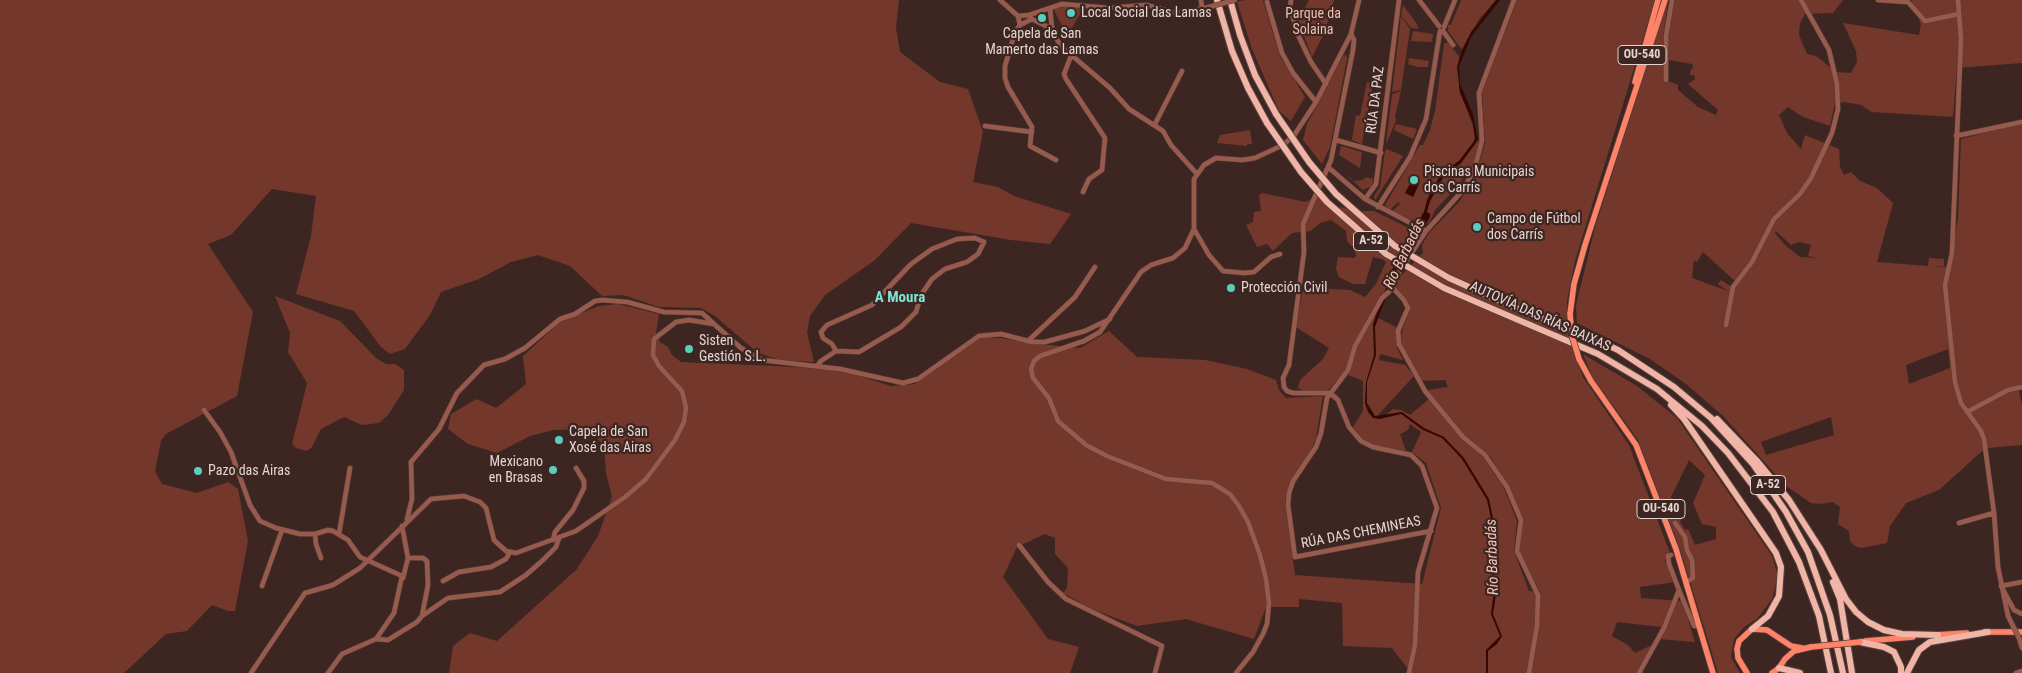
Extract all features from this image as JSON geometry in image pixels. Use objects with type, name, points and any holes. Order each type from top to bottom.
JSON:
[{"type":"highway","name":"AUTOVÍA DAS RÍAS BAIXAS","points":[[1217,0],[1232,51],[1248,88],[1267,123],[1301,172],[1327,202],[1386,254],[1444,288],[1598,354],[1657,389],[1702,426],[1728,452],[1752,482],[1778,520],[1807,579],[1819,616],[1831,673]]},
{"type":"highway","name":"AUTOVÍA DAS RÍAS BAIXAS","points":[[1230,0],[1240,35],[1255,75],[1276,114],[1309,162],[1336,194],[1395,246],[1449,278],[1618,350],[1674,386],[1711,418],[1753,464],[1786,512],[1811,559],[1830,614],[1843,673]]},
{"type":"highway","points":[[1618,350],[1667,377],[1725,426],[1789,500],[1821,550],[1846,599],[1868,622],[1893,632],[1938,635]]},
{"type":"highway","points":[[1657,389],[1684,419],[1776,553],[1781,567],[1779,596],[1768,616],[1752,630]]},
{"type":"highway","points":[[1821,550],[1840,599],[1852,673]]},
{"type":"highway","points":[[1907,673],[1919,650],[1930,642],[1988,632]]},
{"type":"highway","points":[[1860,642],[1884,647],[1894,652],[1901,667],[1901,673]]},
{"type":"highway","points":[[1779,668],[1800,673]]},
{"type":"main road","name":"OU-540","points":[[1628,110],[1654,12],[1662,0]]},
{"type":"main road","name":"OU-540","points":[[1662,0],[1576,276],[1570,314],[1572,336],[1579,359],[1591,381],[1636,445],[1676,549],[1713,673]]},
{"type":"main road","points":[[1748,672],[1738,658],[1737,649],[1739,641],[1752,630],[1767,630],[1791,646],[1802,648],[1988,632],[2020,635]]},
{"type":"main road","points":[[1772,673],[1779,668],[1788,655],[1802,648]]},
{"type":"street","points":[[1000,0],[1018,16],[1020,25]]},
{"type":"street","points":[[1201,0],[1204,8]]},
{"type":"street","points":[[1056,160],[1030,146],[1032,132],[1030,122],[1008,87],[1005,78],[1005,66],[1013,38],[1020,25],[1030,17],[1062,4],[1108,8],[1146,6],[1176,13],[1235,0]]},
{"type":"street","points":[[1291,0],[1290,8],[1299,37],[1311,62],[1326,84]]},
{"type":"street","points":[[1236,673],[1253,652],[1267,624],[1270,603],[1266,579],[1248,522],[1239,506],[1221,488],[1194,480],[1166,479],[1106,456],[1086,445],[1058,421],[1049,398],[1033,378],[1032,365],[1040,356],[1084,341],[1100,332],[1141,272],[1180,254],[1192,237],[1194,229],[1192,192],[1197,174],[1204,165],[1216,158],[1242,160],[1269,152],[1294,137],[1326,84],[1351,34],[1359,0]]},
{"type":"street","name":"RÚA DA PAZ","points":[[1365,198],[1376,184],[1399,0]]},
{"type":"street","points":[[1419,0],[1453,45]]},
{"type":"street","points":[[1378,207],[1410,157],[1426,118],[1441,29],[1455,0]]},
{"type":"street","points":[[1330,393],[1348,370],[1355,346],[1384,296],[1393,288],[1399,272],[1426,231],[1464,189],[1480,156],[1482,141],[1479,93],[1514,0]]},
{"type":"street","points":[[1666,80],[1666,36],[1672,0]]},
{"type":"street","points":[[1726,325],[1733,287],[1752,262],[1774,218],[1800,194],[1811,178],[1832,133],[1838,108],[1837,84],[1828,50],[1801,0]]},
{"type":"street","points":[[1878,0],[1908,2],[1924,21],[1959,14]]},
{"type":"street","points":[[1958,0],[1960,39],[1952,253],[1945,285],[1955,382],[1961,403],[1984,439],[2001,586],[2008,616],[2020,635],[2022,648]]},
{"type":"street","points":[[1267,2],[1282,53],[1293,73],[1316,102]]},
{"type":"street","points":[[1050,9],[1050,24],[1062,47],[1110,88],[1128,109],[1163,131],[1171,145],[1197,174]]},
{"type":"street","points":[[1433,19],[1442,21],[1450,13]]},
{"type":"street","points":[[1018,16],[1030,17],[1043,23],[1053,32]]},
{"type":"street","points":[[1351,34],[1354,40],[1353,50],[1336,140],[1328,167],[1302,224],[1304,252],[1290,365],[1283,378],[1284,387],[1287,391],[1330,393],[1338,400],[1349,426],[1361,440],[1373,447],[1411,455],[1422,466],[1437,508],[1432,531],[1418,572],[1415,644],[1409,673]]},
{"type":"street","points":[[1071,56],[1064,74],[1066,79],[1105,138],[1102,170],[1089,179],[1083,192]]},
{"type":"street","points":[[1154,124],[1182,71]]},
{"type":"street","points":[[1956,136],[2022,122]]},
{"type":"street","points":[[985,126],[1032,132]]},
{"type":"street","points":[[1336,140],[1381,153]]},
{"type":"street","points":[[1328,167],[1378,207],[1426,231]]},
{"type":"street","points":[[1194,229],[1216,264],[1232,273],[1254,272],[1268,259],[1280,254]]},
{"type":"street","points":[[1192,237],[1202,241]]},
{"type":"street","points":[[817,366],[821,360],[836,351],[859,352],[901,327],[916,312],[921,295],[932,279],[945,269],[967,262],[978,254],[984,242],[975,238],[957,239],[932,249],[911,264],[872,305],[827,324],[821,332],[823,338],[832,344],[836,351]]},
{"type":"street","points":[[1029,340],[1075,297],[1094,266]]},
{"type":"street","points":[[1393,288],[1404,300],[1408,308],[1398,330],[1399,344],[1425,390],[1463,437],[1485,455],[1506,487],[1521,520],[1517,551],[1538,595],[1539,608],[1530,673]]},
{"type":"street","points":[[407,520],[412,499],[411,462],[439,429],[457,392],[473,373],[484,365],[505,359],[525,348],[560,319],[575,314],[595,301],[627,302],[664,312],[702,313],[742,348],[762,360],[817,366],[903,384],[918,379],[979,336],[1001,334],[1045,342],[1062,339],[1096,327],[1110,319]]},
{"type":"street","points":[[251,673],[305,593],[343,580],[369,561],[407,520],[430,499],[452,496],[470,497],[484,504],[494,540],[500,547],[510,552],[525,551],[554,540],[596,519],[646,479],[675,440],[684,422],[686,408],[682,391],[659,366],[653,355],[654,339],[676,322],[689,320],[714,324]]},
{"type":"street","points":[[1967,412],[2008,390],[2022,387]]},
{"type":"street","name":"RÚA DAS CHEMINEAS","points":[[1330,393],[1316,447],[1293,481],[1289,493],[1288,505],[1295,557],[1432,531]]},
{"type":"street","points":[[204,410],[220,432],[231,452],[255,516],[263,523],[282,530],[315,534],[328,530],[339,534],[348,540],[358,555],[392,570],[403,578]]},
{"type":"street","points":[[339,534],[350,468]]},
{"type":"street","points":[[554,540],[555,532],[573,510],[584,488],[584,481],[576,468]]},
{"type":"street","points":[[1959,523],[1994,513]]},
{"type":"street","points":[[1675,523],[1685,537],[1684,551],[1692,560],[1693,578],[1686,582]]},
{"type":"street","points":[[376,640],[394,613],[408,558],[402,526]]},
{"type":"street","points":[[262,586],[282,530]]},
{"type":"street","points":[[315,534],[321,558]]},
{"type":"street","points":[[328,673],[342,654],[376,640],[388,640],[452,597],[500,592],[526,575],[543,560],[556,547],[559,538]]},
{"type":"street","points":[[1019,545],[1048,582],[1066,599],[1162,646],[1155,673]]},
{"type":"street","points":[[443,581],[458,572],[491,567],[506,559],[510,552]]},
{"type":"street","points":[[1671,555],[1668,556],[1669,564],[1679,590],[1694,626],[1699,626]]},
{"type":"street","points":[[408,558],[423,558],[427,562],[428,585],[422,616]]},
{"type":"street","points":[[2001,586],[2022,582]]},
{"type":"street","points":[[2001,586],[2014,610],[2022,614]]},
{"type":"street","points":[[1639,673],[1664,628],[1679,590]]},
{"type":"street","points":[[2016,673],[2022,672]]},
{"type":"green space","points":[[0,0],[899,0],[896,28],[900,52],[940,82],[968,89],[983,132],[973,182],[998,187],[1014,196],[1071,214],[1050,244],[1011,240],[911,223],[875,260],[825,295],[810,316],[807,333],[814,362],[780,360],[758,353],[715,316],[701,308],[659,307],[623,295],[602,296],[570,266],[538,255],[511,262],[479,279],[441,292],[430,315],[405,349],[390,354],[381,347],[354,311],[296,294],[311,236],[316,196],[272,189],[231,235],[208,244],[253,312],[237,396],[166,434],[161,441],[155,471],[162,484],[197,493],[228,482],[238,489],[248,541],[235,611],[228,611],[212,605],[187,631],[166,634],[124,673],[0,673]]},
{"type":"green space","points":[[1263,0],[1280,56],[1305,97],[1291,121],[1279,111],[1252,49],[1237,2]]},
{"type":"green space","name":"Parque da Solaina","points":[[1309,0],[1334,0],[1324,34],[1312,57],[1297,18]]},
{"type":"green space","points":[[1461,0],[1496,0],[1480,18],[1462,50],[1448,31],[1448,25],[1451,25]]},
{"type":"green space","points":[[1517,0],[1655,0],[1575,261],[1567,301],[1567,320],[1572,348],[1583,377],[1629,445],[1670,553],[1666,556],[1665,562],[1675,582],[1640,587],[1641,598],[1682,601],[1695,642],[1658,639],[1656,637],[1661,627],[1617,622],[1612,636],[1628,645],[1635,653],[1652,645],[1641,673],[1411,673],[1392,648],[1343,646],[1342,603],[1299,599],[1299,607],[1266,607],[1254,639],[1186,619],[1137,626],[1092,609],[1063,593],[1067,588],[1068,568],[1055,554],[1055,538],[1045,534],[1017,547],[1003,577],[1048,639],[1079,647],[1070,673],[449,673],[453,646],[470,633],[497,641],[577,569],[598,536],[612,497],[606,473],[604,448],[591,429],[554,430],[530,436],[497,453],[468,444],[448,429],[451,414],[477,399],[496,408],[526,384],[523,356],[561,321],[599,306],[618,304],[659,314],[656,333],[660,342],[668,347],[672,355],[681,362],[820,368],[860,376],[891,386],[915,384],[964,347],[981,338],[1001,338],[1080,348],[1109,331],[1137,357],[1205,360],[1247,369],[1276,380],[1279,390],[1286,398],[1323,396],[1316,438],[1304,469],[1285,500],[1295,575],[1422,584],[1441,508],[1426,463],[1412,452],[1421,432],[1410,424],[1408,430],[1400,434],[1406,451],[1374,445],[1362,439],[1353,427],[1363,411],[1363,381],[1344,373],[1328,390],[1302,390],[1298,388],[1300,380],[1323,359],[1329,348],[1296,327],[1303,289],[1350,290],[1365,297],[1376,284],[1386,262],[1373,257],[1365,284],[1353,284],[1339,277],[1336,269],[1338,257],[1354,258],[1356,256],[1355,249],[1347,241],[1346,231],[1331,220],[1320,223],[1311,231],[1292,233],[1273,251],[1267,244],[1257,247],[1246,225],[1253,222],[1254,212],[1261,211],[1259,195],[1262,193],[1306,202],[1317,196],[1339,207],[1374,211],[1419,233],[1413,248],[1398,270],[1392,284],[1381,295],[1372,315],[1398,328],[1397,348],[1403,360],[1380,354],[1379,360],[1405,365],[1414,376],[1378,415],[1384,416],[1393,409],[1401,410],[1410,415],[1429,399],[1461,438],[1483,457],[1504,488],[1517,521],[1514,551],[1529,591],[1540,592],[1519,551],[1523,520],[1507,486],[1490,456],[1464,435],[1427,390],[1448,387],[1445,380],[1421,381],[1402,346],[1403,328],[1410,310],[1409,303],[1396,287],[1399,278],[1423,253],[1422,245],[1429,233],[1459,202],[1476,174],[1485,143],[1482,92]]},
{"type":"green space","points":[[1668,0],[1663,40],[1665,84],[1669,81],[1678,85],[1678,90],[1698,107],[1716,115],[1718,110],[1688,84],[1695,79],[1694,75],[1690,75],[1691,69],[1693,69],[1692,64],[1669,60],[1668,32],[1674,0],[1843,0],[1833,13],[1805,14],[1800,23],[1799,35],[1807,54],[1816,56],[1836,72],[1851,73],[1857,62],[1856,51],[1843,23],[1919,35],[1921,24],[1911,0],[2022,0],[2022,63],[1957,68],[1953,117],[1872,112],[1861,105],[1845,102],[1835,103],[1830,126],[1803,117],[1788,107],[1779,115],[1787,133],[1801,149],[1805,135],[1839,149],[1840,167],[1844,175],[1851,172],[1860,181],[1877,188],[1893,203],[1877,262],[1928,266],[1929,258],[1944,259],[1944,266],[1930,266],[1949,267],[1958,219],[1961,139],[2022,123],[2022,387],[2019,392],[2022,405],[2022,445],[1988,448],[1981,452],[1939,490],[1906,503],[1890,526],[1887,543],[1861,548],[1855,546],[1850,541],[1849,531],[1838,524],[1840,507],[1833,502],[1811,503],[1786,486],[1723,416],[1686,384],[1650,359],[1577,323],[1576,305],[1596,224]],"holes":[[[1776,231],[1791,245],[1799,242],[1811,245],[1808,256],[1817,258],[1800,257],[1786,246],[1775,233]],[[1703,252],[1735,281],[1730,286],[1721,280],[1718,284],[1728,291],[1692,278],[1694,260],[1697,262]],[[1948,349],[1950,368],[1909,384],[1906,365]],[[1831,417],[1834,435],[1766,455],[1761,442]]]},
{"type":"green space","points":[[1403,5],[1417,24],[1418,29],[1411,28],[1401,15]]},
{"type":"green space","points":[[1072,6],[1084,8],[1071,29],[1063,28],[1053,8]]},
{"type":"green space","points":[[1401,16],[1410,29],[1401,90],[1392,92]]},
{"type":"green space","points":[[1413,31],[1433,34],[1432,42],[1411,41]]},
{"type":"green space","points":[[1447,42],[1459,56],[1459,87],[1476,135],[1473,143],[1461,159],[1441,174],[1429,195],[1421,224],[1392,211],[1400,204],[1398,202],[1390,210],[1385,205],[1420,145],[1423,145],[1430,130],[1435,111],[1444,44]]},
{"type":"green space","points":[[1346,55],[1348,60],[1330,147],[1322,164],[1303,140],[1307,124],[1343,56]]},
{"type":"green space","points":[[1409,58],[1429,61],[1428,67],[1417,67],[1408,64]]},
{"type":"green space","points":[[1367,82],[1373,83],[1362,144],[1352,140],[1356,115],[1360,116]]},
{"type":"green space","points":[[1401,91],[1395,116],[1396,121],[1386,144],[1392,94]]},
{"type":"green space","points":[[1396,124],[1417,129],[1413,139],[1394,130]]},
{"type":"green space","points":[[1250,130],[1252,144],[1247,144],[1247,146],[1217,143],[1220,135]]},
{"type":"green space","points":[[1478,140],[1481,140],[1478,156],[1472,167],[1468,169],[1459,185],[1435,210],[1429,223],[1423,225],[1430,201],[1444,176],[1461,163]]},
{"type":"green space","points":[[1341,146],[1362,152],[1360,168],[1339,155]]},
{"type":"green space","points":[[1387,149],[1403,156],[1375,200],[1374,196],[1380,187],[1385,151]]},
{"type":"green space","points":[[1338,167],[1354,181],[1363,180],[1366,177],[1373,179],[1372,186],[1363,190]]},
{"type":"green space","points":[[275,296],[340,321],[376,358],[386,364],[395,364],[404,370],[404,390],[388,415],[379,423],[362,425],[344,417],[321,429],[312,447],[307,451],[296,448],[292,444],[307,383],[288,352],[290,333]]},
{"type":"green space","points":[[1583,354],[1637,386],[1677,418],[1772,556],[1778,576],[1772,599],[1757,619],[1744,627],[1734,639],[1731,657],[1740,673],[1718,673],[1680,549],[1638,440],[1593,378]],"holes":[[[1689,460],[1705,475],[1693,503],[1702,524],[1716,527],[1716,539],[1695,545],[1688,529],[1685,530],[1680,522],[1681,520],[1671,497]]]},
{"type":"shaded area","points":[[1496,0],[1500,0],[1471,37],[1459,67],[1460,84],[1473,114],[1478,140],[1461,163],[1444,176],[1430,201],[1423,225],[1421,224],[1427,200],[1441,174],[1459,161],[1475,140],[1473,123],[1460,93],[1457,67],[1462,50],[1471,32]]},
{"type":"shaded area","points":[[1413,178],[1420,182],[1413,197],[1405,193]]},
{"type":"shaded area","points":[[1393,269],[1396,270],[1375,327],[1376,355],[1367,382],[1367,403],[1375,416],[1402,412],[1424,428],[1444,437],[1464,458],[1489,499],[1494,523],[1491,564],[1497,588],[1493,614],[1502,636],[1497,644],[1488,651],[1488,673],[1486,673],[1486,650],[1500,636],[1491,614],[1494,590],[1489,553],[1492,523],[1487,500],[1462,459],[1442,438],[1423,430],[1401,414],[1380,419],[1373,418],[1368,412],[1365,403],[1366,382],[1374,355],[1373,324]]},
{"type":"waterway","name":"Rio Barbadás","points":[[1392,278],[1426,216]]},
{"type":"place","name":"Local Social das Lamas","points":[[1071,13]]},
{"type":"place","name":"Capela de San Mamerto das Lamas","points":[[1042,18]]},
{"type":"place","name":"Piscinas Municipais dos Carrís","points":[[1414,180]]},
{"type":"place","name":"Campo de Fútbol dos Carrís","points":[[1477,227]]},
{"type":"place","name":"Protección Civil","points":[[1231,288]]},
{"type":"place","name":"Sisten Gestión S.L.","points":[[689,349]]},
{"type":"place","name":"Capela de San Xosé das Airas","points":[[559,440]]},
{"type":"place","name":"Mexicano en Brasas","points":[[553,470]]},
{"type":"place","name":"Pazo das Airas","points":[[198,471]]},
{"type":"district","name":"A Moura","points":[[900,298]]},
{"type":"water label","name":"Río Barbadás","points":[[1493,557]]}]
